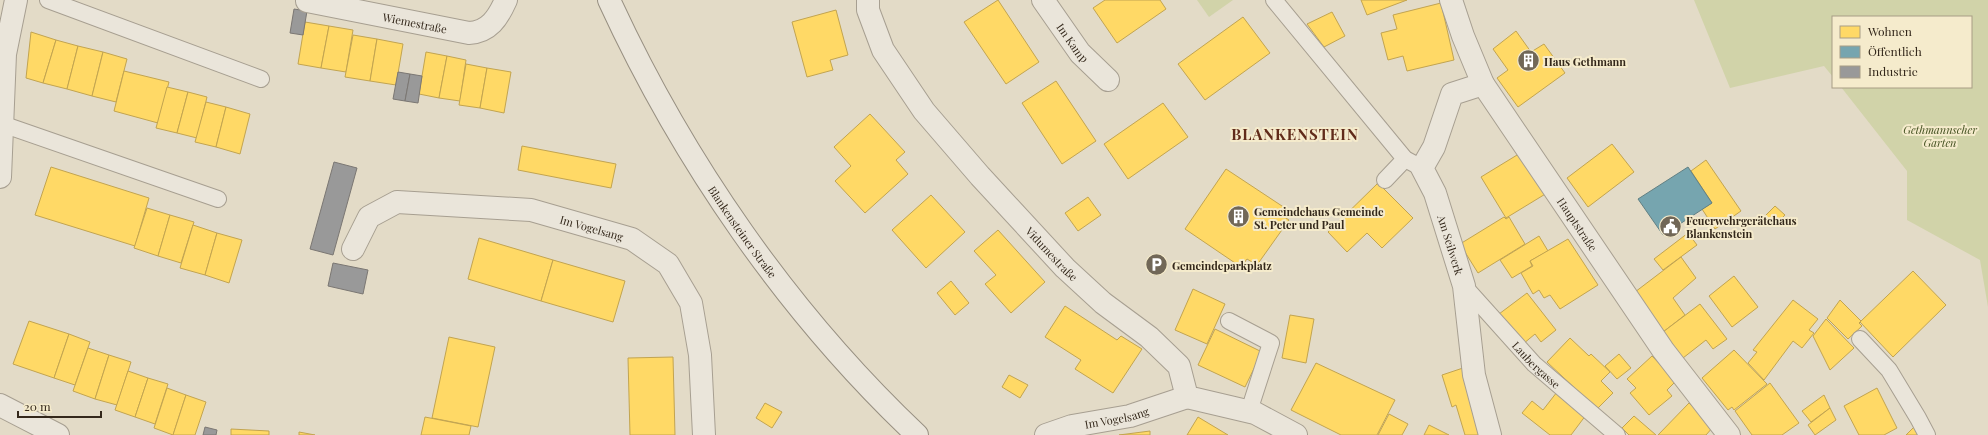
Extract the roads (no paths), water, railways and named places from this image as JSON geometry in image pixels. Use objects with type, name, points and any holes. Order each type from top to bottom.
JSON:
[{"type":"street","points":[[0,177],[2,54],[16,0]]},
{"type":"street","name":"Wiemestraße","points":[[307,1],[469,33],[480,33],[500,14],[506,0]]},
{"type":"street","name":"Blankensteiner Straße","points":[[609,0],[648,80],[723,204],[781,284],[840,356],[917,435]]},
{"type":"street","name":"Vidumestraße","points":[[868,0],[868,10],[883,50],[924,111],[980,176],[1065,268],[1103,304],[1149,337],[1179,366],[1187,397]]},
{"type":"street","name":"Im Kamp","points":[[1043,0],[1080,53],[1108,80]]},
{"type":"street","name":"Hauptstraße","points":[[1451,0],[1463,36],[1483,84],[1658,343],[1729,435]]},
{"type":"street","points":[[1414,164],[1434,147],[1452,94],[1483,84]]},
{"type":"street","name":"Am Seilwerk","points":[[1414,164],[1435,193],[1464,286],[1474,375],[1490,435]]},
{"type":"street","name":"Im Vogelsang","points":[[353,249],[369,217],[397,202],[531,210],[632,239],[668,264],[691,303],[700,355],[704,435]]},
{"type":"street","points":[[1187,397],[1249,411],[1296,435]]},
{"type":"street","name":"Im Vogelsang","points":[[1046,435],[1072,426],[1130,416],[1187,397]]},
{"type":"street","points":[[0,405],[58,435]]},
{"type":"lane","points":[[48,0],[261,79]]},
{"type":"lane","points":[[1274,0],[1414,164],[1385,180]]},
{"type":"lane","points":[[2,124],[218,199]]},
{"type":"lane","name":"Laubergasse","points":[[1464,286],[1534,364],[1617,435]]},
{"type":"lane","points":[[1228,321],[1271,343],[1249,411]]},
{"type":"lane","points":[[1860,339],[1889,370],[1927,435]]},
{"type":"place","name":"Haus Gethmann","points":[[1529,61]]},
{"type":"place","name":"Gemeindehaus Gemeinde St. Peter und Paul","points":[[1239,217]]},
{"type":"place","name":"Feuerwehrgerätehaus Blankenstein","points":[[1670,226]]},
{"type":"place","name":"Gemeindeparkplatz","points":[[1156,265]]},
{"type":"district","name":"BLANKENSTEIN","points":[[1295,134]]},
{"type":"park label","name":"Gethmannscher Garten","points":[[1940,135]]}]
